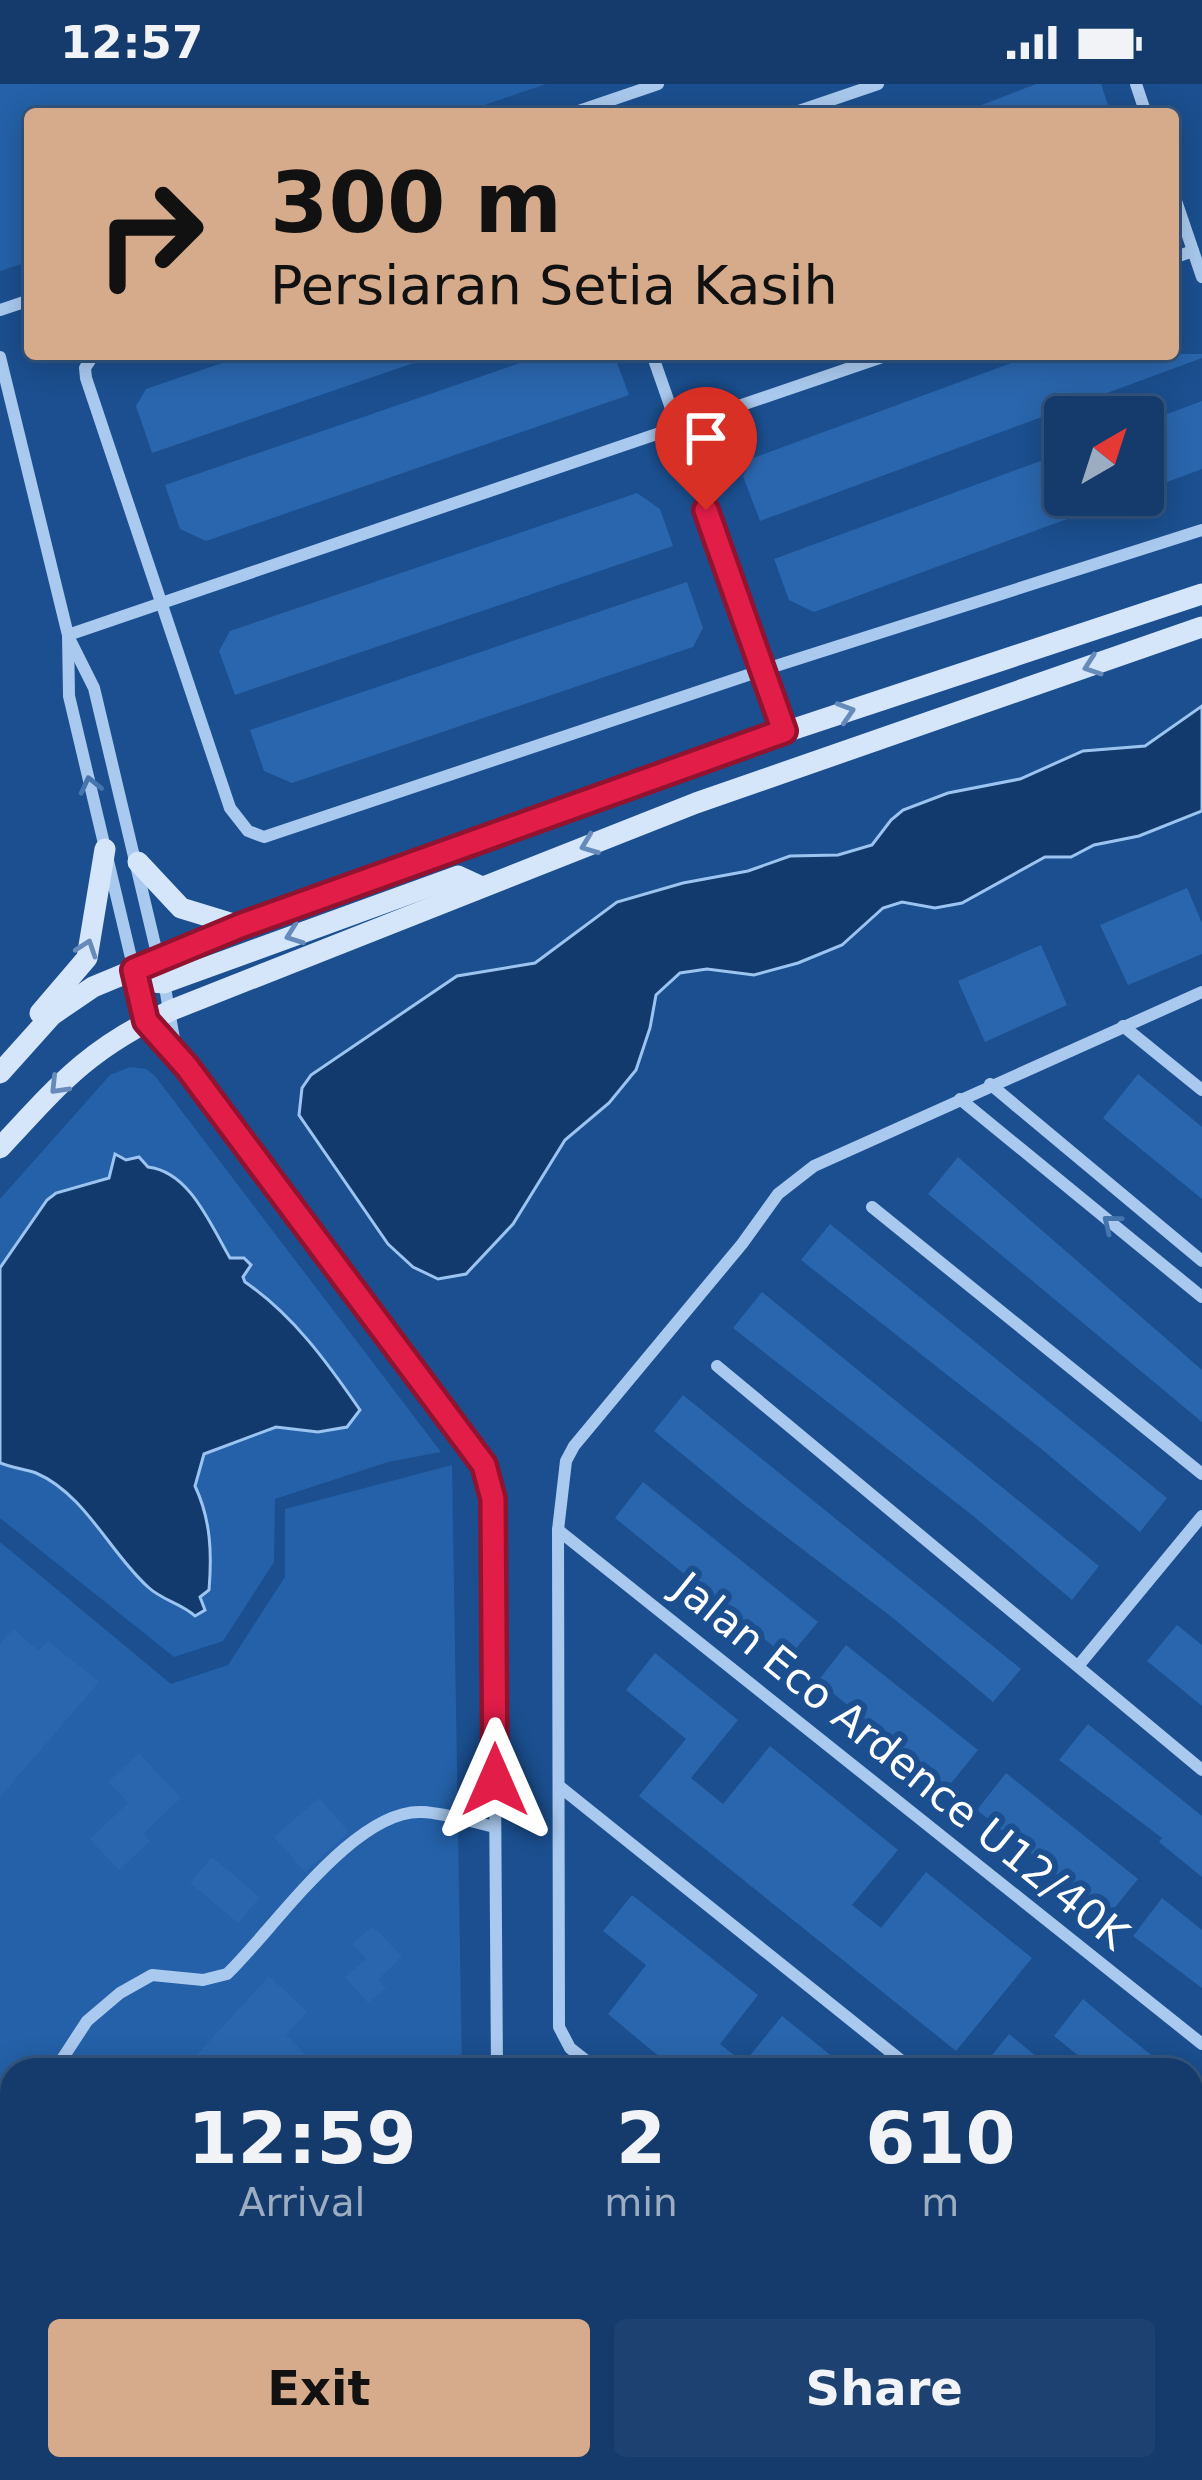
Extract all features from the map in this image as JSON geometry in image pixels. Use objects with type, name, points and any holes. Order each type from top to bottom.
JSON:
[{"type":"street","points":[[588,108],[658,84]]},
{"type":"street","points":[[808,108],[878,84]]},
{"type":"street","points":[[1179,210],[1202,277]]},
{"type":"street","points":[[1179,256],[1193,251]]},
{"type":"street","points":[[0,357],[68,635],[94,688],[172,1010],[176,1053]]},
{"type":"street","points":[[90,360],[86,378],[230,808],[248,831],[274,837],[763,670],[1202,530]]},
{"type":"street","points":[[654,360],[784,731]]},
{"type":"street","points":[[68,635],[873,360]]},
{"type":"street","points":[[0,1073],[35,1031],[93,987],[240,926],[784,731],[1202,594]]},
{"type":"street","points":[[0,1148],[95,1051],[146,1021],[696,803],[1202,627]]},
{"type":"street","points":[[68,635],[69,696],[146,1021],[176,1053],[484,1465],[493,1499],[497,2058]]},
{"type":"street","points":[[35,1031],[41,1009],[88,958],[105,849]]},
{"type":"street","points":[[138,862],[181,908],[240,926]]},
{"type":"street","points":[[134,970],[164,983],[458,875],[482,886]]},
{"type":"street","points":[[584,2058],[562,2038],[558,1530],[566,1461],[574,1446],[778,1194],[814,1166],[1202,992]]},
{"type":"street","points":[[1123,1026],[1202,1090]]},
{"type":"street","points":[[990,1084],[1202,1261]]},
{"type":"street","points":[[960,1099],[1202,1297]]},
{"type":"street","points":[[872,1207],[1202,1474]]},
{"type":"street","points":[[717,1366],[1202,1770]]},
{"type":"street","points":[[1079,1665],[1202,1516]]},
{"type":"street","name":"Jalan Eco Ardence U12/40K","points":[[558,1530],[1202,2044]]},
{"type":"street","points":[[559,1786],[898,2058]]},
{"type":"street","points":[[64,2058],[87,2021],[152,1975],[203,1980],[227,1974],[344,1846],[375,1826],[419,1811],[495,1827]]},
{"type":"shaded area","points":[[0,84],[546,84],[476,108],[24,108],[24,263],[0,271]]},
{"type":"shaded area","points":[[1202,706],[1202,811],[1139,836],[1094,845],[1071,857],[1045,857],[962,903],[935,908],[902,902],[883,908],[842,945],[798,963],[754,975],[707,969],[680,973],[656,995],[636,1070],[609,1103],[565,1140],[513,1224],[466,1274],[438,1279],[413,1267],[388,1244],[299,1115],[302,1088],[311,1075],[457,976],[535,963],[617,902],[748,871],[790,856],[838,855],[872,845],[903,810],[948,793],[1020,779],[1083,751],[1145,746]]},
{"type":"shaded area","points":[[130,1067],[155,1076],[441,1452],[388,1462],[275,1499],[274,1562],[223,1641],[174,1657],[0,1518],[0,1199],[110,1075]]},
{"type":"shaded area","points":[[115,1154],[126,1160],[139,1157],[187,1189],[230,1258],[244,1258],[251,1265],[245,1282],[294,1324],[360,1410],[347,1427],[318,1432],[276,1427],[204,1454],[195,1486],[207,1524],[210,1577],[209,1590],[200,1597],[205,1610],[195,1616],[148,1587],[69,1495],[36,1473],[0,1463],[0,1268],[47,1200],[109,1178]]},
{"type":"shaded area","points":[[452,1465],[462,2058],[0,2058],[0,1542],[171,1684],[228,1665],[285,1577],[285,1509]]},
{"type":"building","points":[[1036,84],[1101,84],[1109,108],[974,108]]},
{"type":"building","points":[[1179,354],[1202,354],[1202,358],[1099,396],[1044,396],[1044,416],[760,521],[743,476],[753,458],[1020,360],[1179,360]]},
{"type":"building","points":[[231,360],[422,360],[152,453],[136,406],[146,389]]},
{"type":"building","points":[[529,360],[616,360],[629,395],[206,541],[180,529],[165,485]]},
{"type":"building","points":[[1202,401],[1202,469],[1164,483],[1164,415]]},
{"type":"building","points":[[1044,460],[1044,516],[1075,516],[814,612],[789,600],[774,559]]},
{"type":"building","points":[[637,493],[660,509],[673,546],[235,695],[219,651],[230,631]]},
{"type":"building","points":[[687,582],[703,628],[693,647],[292,783],[264,771],[250,730]]},
{"type":"building","points":[[1187,888],[1202,923],[1202,954],[1128,985],[1100,925]]},
{"type":"building","points":[[1041,945],[1067,1005],[985,1042],[958,981]]},
{"type":"building","points":[[1138,1074],[1202,1127],[1202,1199],[1103,1118]]},
{"type":"building","points":[[958,1157],[1202,1370],[1202,1422],[928,1194]]},
{"type":"building","points":[[830,1224],[1167,1498],[1140,1532],[801,1260]]},
{"type":"building","points":[[762,1292],[1099,1566],[1072,1600],[972,1515],[733,1328]]},
{"type":"building","points":[[683,1395],[1021,1669],[993,1702],[654,1431]]},
{"type":"building","points":[[643,1482],[818,1622],[788,1658],[615,1518]]},
{"type":"building","points":[[1177,1625],[1202,1645],[1202,1706],[1147,1661]]},
{"type":"building","points":[[13,1629],[39,1651],[48,1641],[99,1682],[0,1797],[0,1644]]},
{"type":"building","points":[[846,1645],[978,1750],[948,1787],[818,1681]]},
{"type":"building","points":[[655,1653],[738,1720],[691,1778],[723,1804],[770,1746],[898,1850],[852,1905],[881,1928],[926,1872],[1032,1958],[956,2051],[639,1796],[686,1739],[626,1690]]},
{"type":"building","points":[[1088,1724],[1202,1816],[1202,1877],[1159,1842],[1162,1838],[1059,1760]]},
{"type":"building","points":[[139,1753],[181,1798],[143,1834],[150,1841],[119,1870],[90,1839],[128,1803],[108,1782]]},
{"type":"building","points":[[1006,1773],[1138,1879],[1108,1916],[977,1810]]},
{"type":"building","points":[[319,1798],[349,1832],[305,1872],[274,1837]]},
{"type":"building","points":[[212,1857],[260,1897],[238,1923],[190,1883]]},
{"type":"building","points":[[632,1895],[758,1995],[720,2044],[738,2058],[662,2058],[608,2014],[646,1965],[603,1931]]},
{"type":"building","points":[[1162,1898],[1202,1930],[1202,1988],[1133,1936]]},
{"type":"building","points":[[373,1926],[402,1957],[378,1979],[386,1988],[368,2003],[345,1977],[366,1959],[352,1944]]},
{"type":"building","points":[[269,1976],[307,2012],[286,2035],[307,2058],[194,2058]]},
{"type":"building","points":[[1083,1999],[1155,2058],[1081,2058],[1054,2036]]},
{"type":"building","points":[[782,2016],[834,2058],[748,2058]]},
{"type":"building","points":[[1009,2034],[1038,2058],[990,2058]]},
{"type":"route","points":[[495,1780],[493,1499],[484,1465],[187,1067],[146,1021],[134,970],[318,897],[784,731],[706,510]]}]
